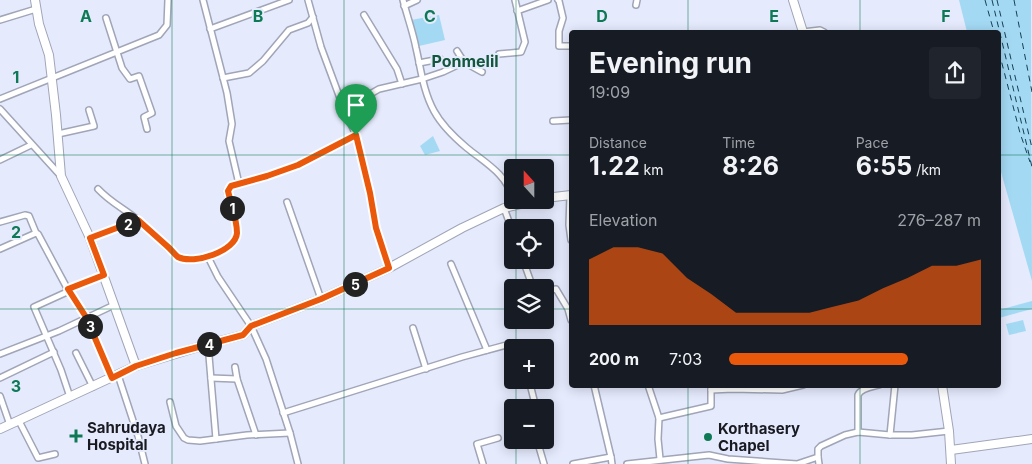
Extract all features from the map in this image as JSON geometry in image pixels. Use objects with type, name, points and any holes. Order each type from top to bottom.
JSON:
[{"type":"main road","points":[[35,0],[49,55],[61,176],[90,238],[136,366]]},
{"type":"main road","points":[[792,0],[802,30]]},
{"type":"main road","points":[[554,197],[569,194]]},
{"type":"main road","points":[[0,429],[136,366],[243,335],[251,326],[321,299],[389,268],[462,228],[504,208]]},
{"type":"main road","points":[[942,388],[949,431],[951,464]]},
{"type":"main road","points":[[951,450],[1032,439]]},
{"type":"street","points":[[0,99],[160,35],[167,25],[168,0]]},
{"type":"street","points":[[204,0],[231,119],[229,144],[238,184]]},
{"type":"street","points":[[210,29],[289,0]]},
{"type":"street","points":[[308,0],[321,47],[344,109],[356,135],[376,228],[389,268]]},
{"type":"street","points":[[417,0],[403,3],[416,48],[422,79],[433,109],[440,121],[465,146],[504,179]]},
{"type":"street","points":[[498,54],[522,52],[525,42],[515,0]]},
{"type":"street","points":[[517,11],[548,0]]},
{"type":"street","points":[[558,0],[563,18],[559,31],[559,46],[569,46]]},
{"type":"street","points":[[0,20],[36,9]]},
{"type":"street","points":[[364,15],[397,69],[402,84]]},
{"type":"street","points":[[223,78],[249,73],[263,61],[289,30],[308,23],[313,17]]},
{"type":"street","points":[[106,18],[122,68],[130,79],[139,76],[152,113],[144,118],[147,130]]},
{"type":"street","points":[[457,51],[464,62],[482,72]]},
{"type":"street","points":[[419,63],[440,58]]},
{"type":"street","points":[[344,109],[379,89],[422,79],[464,62]]},
{"type":"street","points":[[0,109],[61,176]]},
{"type":"street","points":[[58,134],[94,126],[89,110]]},
{"type":"street","points":[[0,119],[6,115]]},
{"type":"street","points":[[553,121],[569,120]]},
{"type":"street","points":[[98,189],[109,200],[138,220],[179,257],[189,259],[208,257],[225,249],[234,242],[237,234],[228,191],[231,186],[298,165],[356,135]]},
{"type":"street","points":[[0,160],[31,145]]},
{"type":"street","points":[[288,202],[321,299]]},
{"type":"street","points":[[0,222],[25,215],[29,216],[36,233],[86,317],[115,376],[138,436],[145,464]]},
{"type":"street","points":[[90,238],[138,220]]},
{"type":"street","points":[[0,249],[36,233]]},
{"type":"street","points":[[208,257],[218,277],[251,326],[268,364],[298,464]]},
{"type":"street","points":[[452,264],[487,350]]},
{"type":"street","points":[[70,397],[54,352],[34,307],[62,295],[68,289],[104,275]]},
{"type":"street","points":[[554,289],[556,289],[569,312]]},
{"type":"street","points":[[0,354],[46,336],[114,305]]},
{"type":"street","points":[[413,328],[426,369]]},
{"type":"street","points":[[208,344],[216,439]]},
{"type":"street","points":[[283,413],[504,346]]},
{"type":"street","points":[[0,378],[54,352]]},
{"type":"street","points":[[76,353],[93,387]]},
{"type":"street","points":[[235,367],[256,435]]},
{"type":"street","points":[[211,378],[237,378]]},
{"type":"street","points":[[595,388],[612,464]]},
{"type":"street","points":[[649,388],[659,418],[658,439],[660,459]]},
{"type":"street","points":[[659,418],[711,406],[711,388]]},
{"type":"street","points":[[722,388],[782,390],[790,388]]},
{"type":"street","points":[[858,432],[860,388]]},
{"type":"street","points":[[860,391],[870,388]]},
{"type":"street","points":[[890,435],[895,388]]},
{"type":"street","points":[[0,396],[10,425]]},
{"type":"street","points":[[170,402],[176,426],[184,438],[200,441],[290,433]]},
{"type":"street","points":[[19,421],[38,458],[55,454]]},
{"type":"street","points":[[819,464],[818,449],[845,435],[858,432],[912,435],[949,431]]},
{"type":"street","points":[[483,464],[477,444],[498,438]]},
{"type":"street","points":[[540,449],[544,464]]},
{"type":"street","points":[[627,464],[709,455],[728,462],[797,464],[818,457]]},
{"type":"street","points":[[574,464],[611,457]]},
{"type":"water","points":[[959,0],[1031,0],[1032,281],[1001,172],[1001,30],[966,30]]},
{"type":"water","points":[[439,15],[445,40],[419,46],[411,20]]},
{"type":"water","points":[[433,136],[440,151],[425,155],[420,146]]},
{"type":"water","points":[[1032,301],[1032,309],[1001,317],[1001,309]]},
{"type":"water","points":[[1023,320],[1026,331],[1009,335],[1006,324]]},
{"type":"ferry route","points":[[985,0],[993,30]]},
{"type":"ferry route","points":[[992,0],[999,30]]},
{"type":"ferry route","points":[[997,0],[1032,148]]},
{"type":"ferry route","points":[[1014,0],[1032,92]]},
{"type":"ferry route","points":[[1001,38],[1032,167]]},
{"type":"ferry route","points":[[1001,60],[1020,133],[1030,162]]},
{"type":"place","name":"Sahrudaya Hospital","points":[[76,436]]},
{"type":"place","name":"Korthasery Chapel","points":[[708,437]]},
{"type":"district","name":"Ponmelil","points":[[465,61]]},
{"type":"route","points":[[356,135],[364,164],[376,228],[389,268],[321,299],[251,326],[243,335],[136,366],[112,378],[86,317],[68,289],[104,275],[90,238],[138,220],[179,257],[189,259],[208,257],[225,249],[234,242],[237,234],[228,188],[298,165],[356,135]]}]
